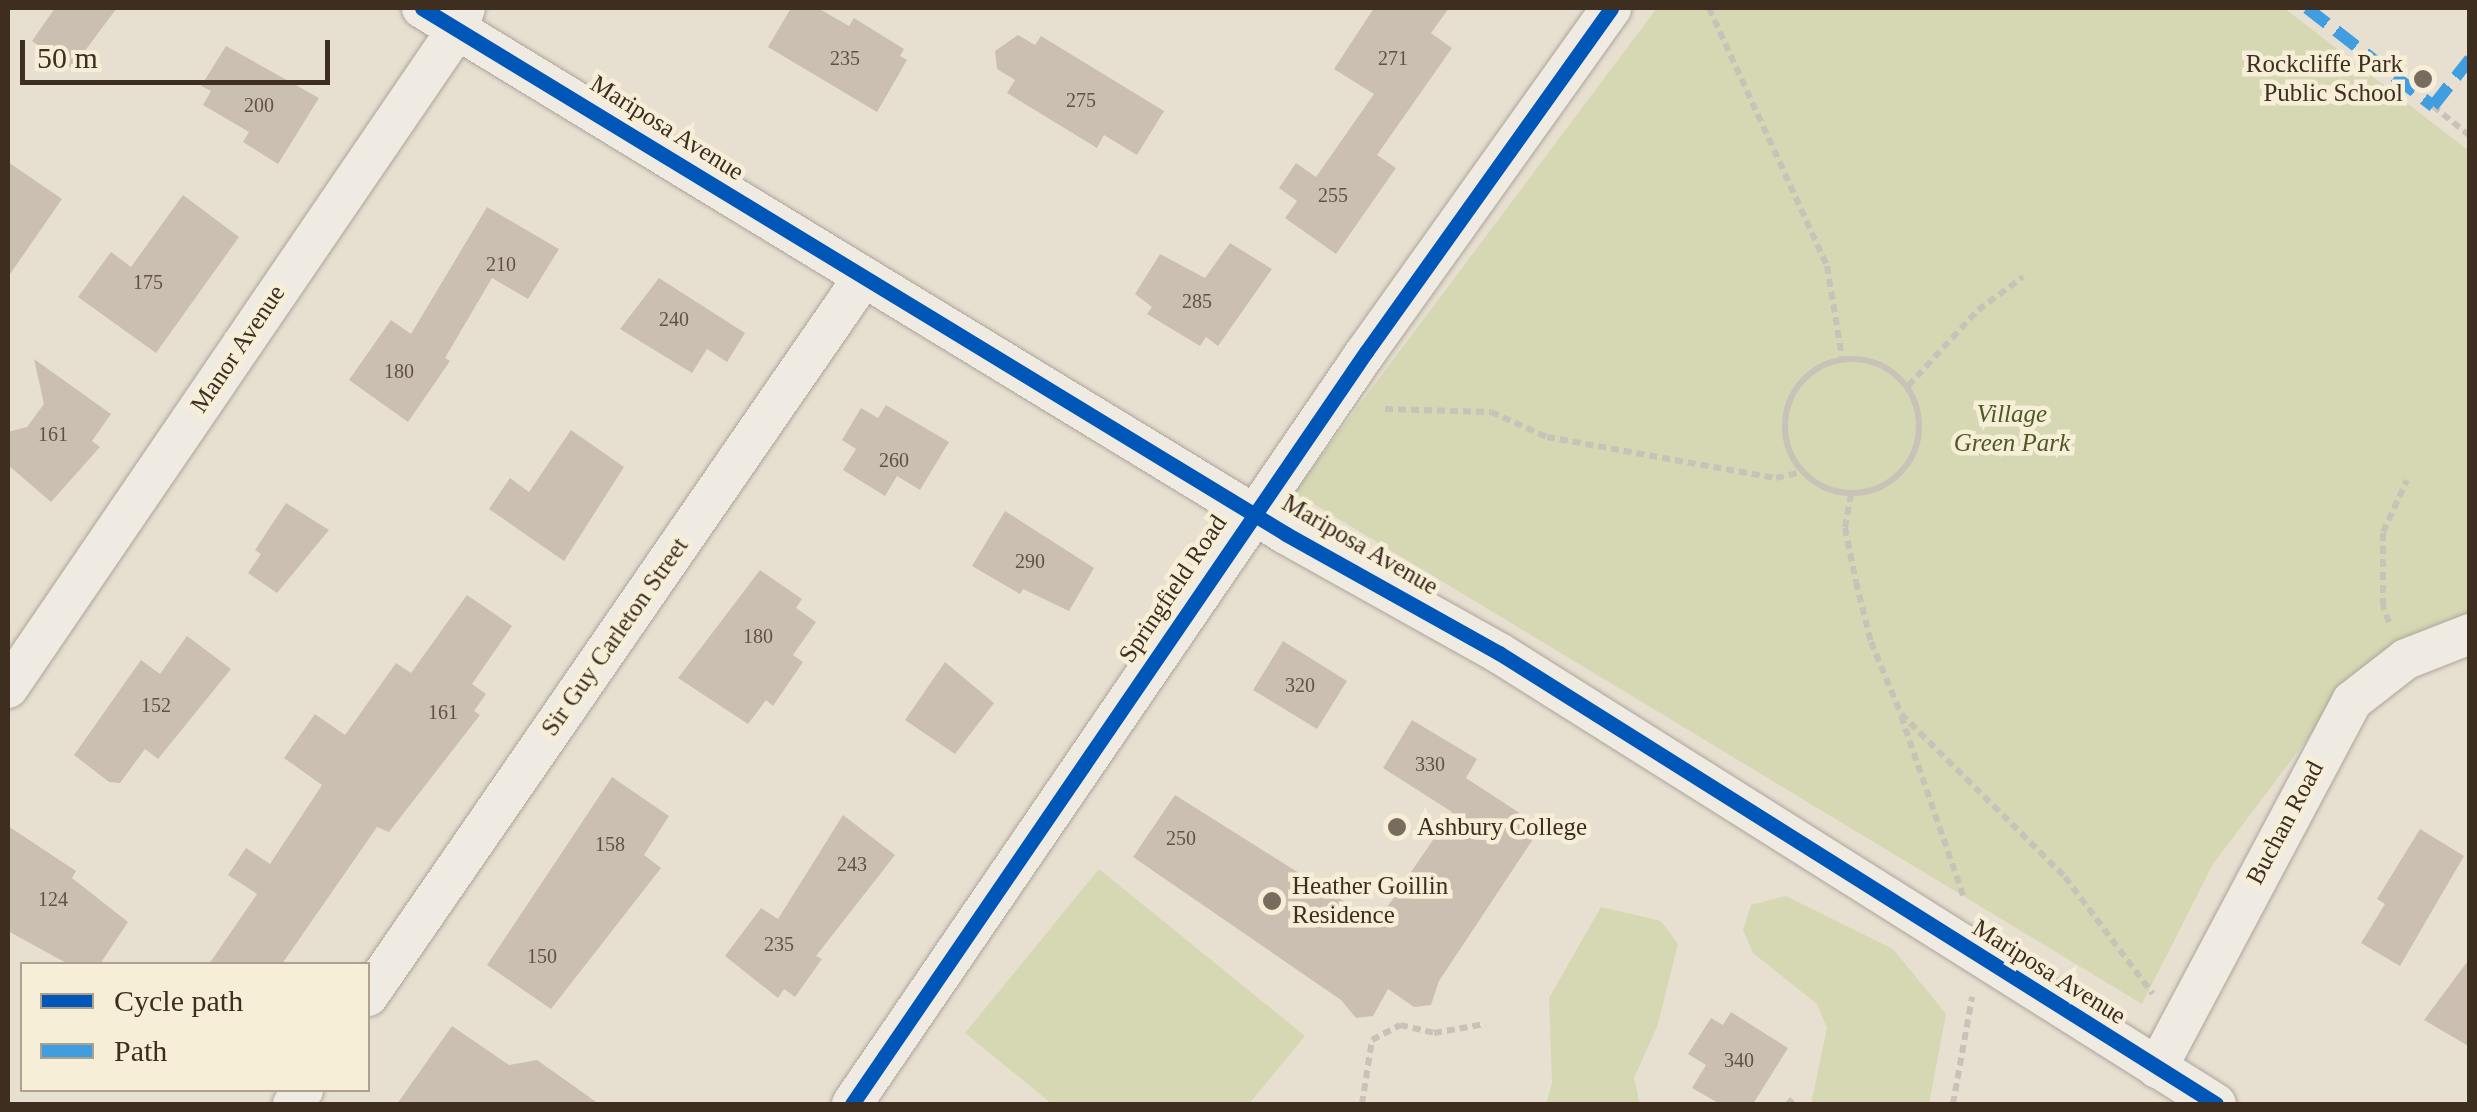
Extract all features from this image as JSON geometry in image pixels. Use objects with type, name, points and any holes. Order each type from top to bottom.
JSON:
[{"type":"street","name":"Mariposa Avenue","points":[[422,8],[461,18],[862,278],[1254,514],[1500,653],[1979,959],[2216,1104]]},
{"type":"street","name":"Springfield Road","points":[[852,1104],[1254,514],[1611,8]]},
{"type":"street","name":"Manor Avenue","points":[[8,688],[461,18]]},
{"type":"street","name":"Sir Guy Carleton Street","points":[[370,993],[862,278]]},
{"type":"street","name":"Buchan Road","points":[[2157,1068],[2342,716],[2363,686],[2406,659],[2470,634]]},
{"type":"path","points":[[1709,8],[1827,266],[1842,358]]},
{"type":"path","points":[[2433,106],[2470,136]]},
{"type":"path","points":[[1908,386],[1978,310],[2024,276]]},
{"type":"path","points":[[1842,358],[1879,363],[1908,386],[1920,422],[1913,457],[1887,484],[1851,494],[1825,488],[1802,472],[1788,448],[1786,408],[1806,375],[1842,358]]},
{"type":"path","points":[[1386,409],[1491,412],[1548,437],[1776,478],[1802,472]]},
{"type":"path","points":[[2406,659],[2382,606],[2382,550],[2383,532],[2407,480]]},
{"type":"path","points":[[1851,494],[1845,528],[1871,642],[1901,714],[1979,959],[1953,1104]]},
{"type":"path","points":[[1901,714],[2065,877],[2179,1026]]},
{"type":"path","points":[[1362,1104],[1372,1040],[1400,1025],[1434,1033],[1485,1024]]},
{"type":"green space","name":"Village Green Park","points":[[1657,8],[2284,8],[2469,151],[2469,624],[2357,673],[2213,864],[2142,1004],[1294,492]]},
{"type":"green space","points":[[1099,869],[1305,1036],[1249,1104],[1052,1104],[965,1033]]},
{"type":"green space","points":[[1786,896],[1893,949],[1946,1014],[1929,1104],[1811,1104],[1827,1028],[1817,1004],[1753,953],[1743,930],[1751,905]]},
{"type":"green space","points":[[1601,907],[1661,921],[1678,944],[1657,1027],[1634,1078],[1640,1104],[1546,1104],[1552,1083],[1549,998]]},
{"type":"building","points":[[55,8],[117,8],[72,68],[32,41]]},
{"type":"building","points":[[791,8],[818,8],[849,26],[854,18],[904,49],[900,56],[907,60],[877,112],[768,47]]},
{"type":"building","points":[[1374,8],[1449,8],[1431,33],[1452,48],[1377,155],[1396,168],[1336,254],[1285,218],[1297,201],[1279,188],[1296,163],[1316,177],[1374,94],[1334,69]]},
{"type":"building","points":[[1018,35],[1035,45],[1041,36],[1164,111],[1137,155],[1104,135],[1097,148],[1007,93],[1015,80],[997,69],[995,51]]},
{"type":"building","points":[[226,46],[319,98],[278,164],[243,142],[249,132],[203,105],[211,91],[201,86]]},
{"type":"building","points":[[8,162],[62,199],[8,277]]},
{"type":"building","points":[[183,195],[239,237],[156,353],[78,297],[111,252],[131,267]]},
{"type":"building","points":[[487,207],[559,249],[528,299],[492,278],[445,358],[450,361],[408,422],[349,380],[391,320],[411,334]]},
{"type":"building","points":[[1230,243],[1272,269],[1218,346],[1206,337],[1200,346],[1147,314],[1152,307],[1135,294],[1160,254],[1205,278]]},
{"type":"building","points":[[659,278],[745,333],[727,362],[707,349],[692,373],[620,329]]},
{"type":"building","points":[[34,359],[111,414],[92,441],[100,447],[51,502],[8,465],[8,432],[27,427],[44,404]]},
{"type":"building","points":[[886,405],[949,442],[920,490],[897,476],[885,496],[843,470],[856,449],[842,440],[861,408],[878,418]]},
{"type":"building","points":[[571,430],[624,467],[564,561],[489,509],[510,478],[529,492]]},
{"type":"building","points":[[286,503],[329,530],[277,593],[248,573],[261,554],[255,550]]},
{"type":"building","points":[[1005,511],[1094,568],[1069,611],[1023,589],[1020,594],[972,566]]},
{"type":"building","points":[[760,570],[802,599],[796,608],[816,622],[793,655],[803,662],[773,706],[766,700],[748,724],[678,678]]},
{"type":"building","points":[[467,595],[512,626],[472,684],[486,694],[474,711],[480,715],[389,832],[377,827],[283,962],[210,962],[257,894],[228,875],[246,848],[270,864],[322,785],[284,758],[315,714],[345,735],[396,663],[411,673]]},
{"type":"building","points":[[187,636],[231,669],[158,759],[145,749],[120,783],[109,782],[74,755],[141,660],[160,674]]},
{"type":"building","points":[[1283,641],[1347,681],[1317,729],[1253,690]]},
{"type":"building","points":[[945,662],[994,703],[955,754],[905,720]]},
{"type":"building","name":"Heather Goillin Residence","points":[[1412,720],[1477,759],[1466,778],[1541,827],[1439,981],[1431,1005],[1414,1007],[1388,989],[1373,1016],[1356,1018],[1341,1000],[1133,857],[1175,795],[1377,922],[1452,812],[1383,768]]},
{"type":"building","points":[[612,777],[669,816],[644,855],[661,868],[551,1009],[487,965]]},
{"type":"building","points":[[843,815],[895,855],[816,956],[822,959],[795,997],[784,989],[778,998],[725,956],[761,908],[778,919]]},
{"type":"building","points":[[8,826],[76,871],[72,878],[128,922],[101,962],[64,962],[8,931]]},
{"type":"building","points":[[2420,829],[2464,856],[2400,966],[2361,943],[2385,904],[2377,899]]},
{"type":"building","points":[[2470,958],[2470,1047],[2424,1020]]},
{"type":"building","points":[[1731,1012],[1788,1048],[1753,1104],[1720,1104],[1692,1088],[1706,1065],[1688,1054],[1711,1018],[1723,1025]]},
{"type":"building","points":[[452,1026],[509,1065],[537,1060],[599,1104],[397,1104]]},
{"type":"marked path","points":[[2307,8],[2433,106],[2470,59]]},
{"type":"cycle path","points":[[422,8],[1286,534],[1499,653],[2216,1104]]},
{"type":"cycle path","points":[[852,1104],[1366,352],[1611,8]]},
{"type":"place","name":"Rockcliffe Park Public School","points":[[2423,79]]},
{"type":"place","name":"Ashbury College","points":[[1397,827]]},
{"type":"place","name":"Heather Goillin Residence","points":[[1272,901]]}]
